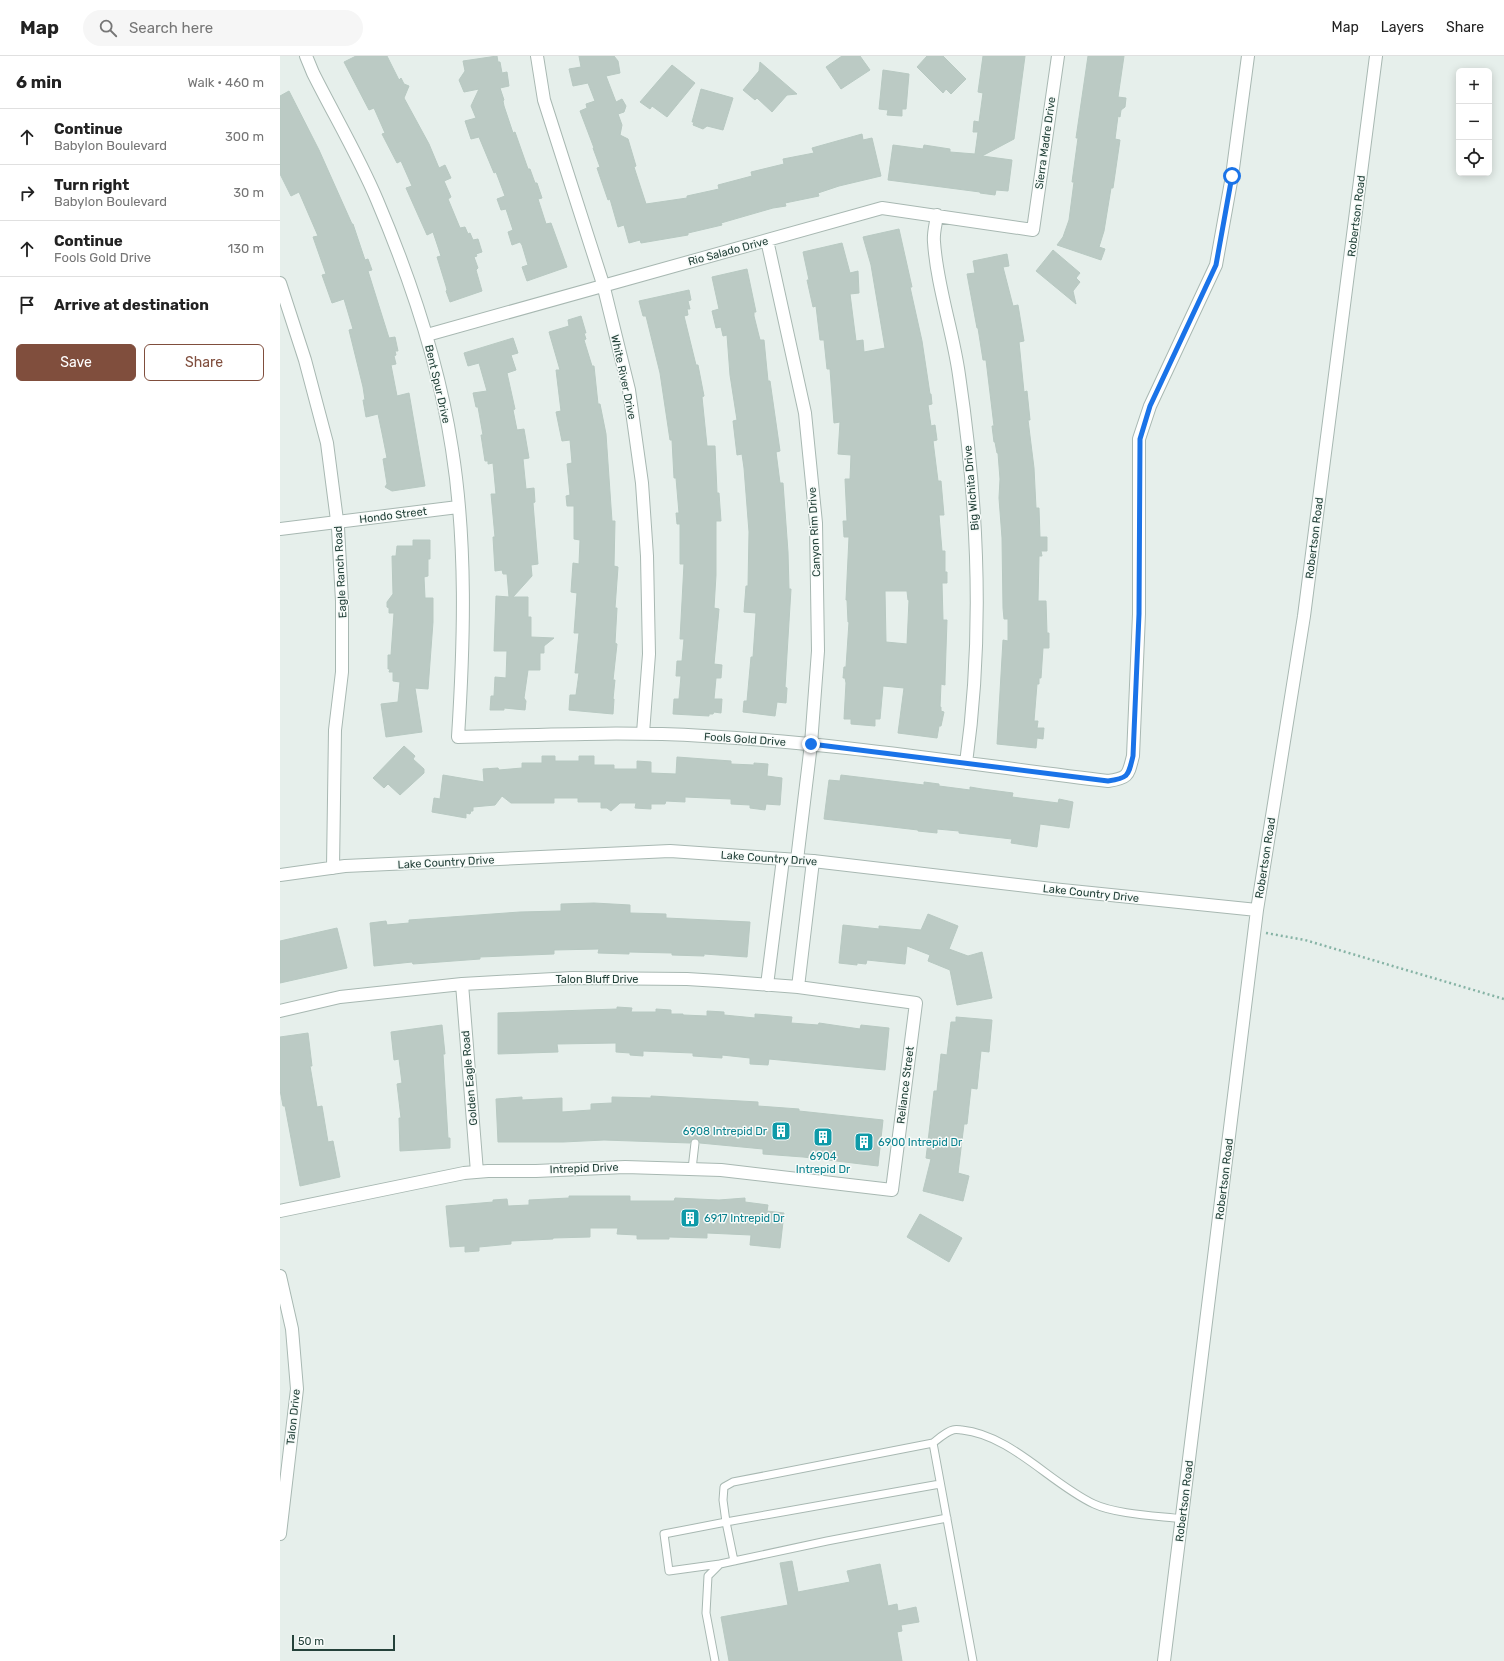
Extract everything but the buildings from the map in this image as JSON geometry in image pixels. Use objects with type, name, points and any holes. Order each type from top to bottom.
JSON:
[{"type":"street","name":"Bent Spur Drive","points":[[306,56],[377,199],[427,334],[444,403],[452,450],[463,572],[461,687],[458,737]]},
{"type":"street","name":"White River Drive","points":[[538,56],[544,100],[603,284],[629,390],[642,483],[647,556],[649,654],[643,733]]},
{"type":"street","name":"Sierra Madre Drive","points":[[1033,230],[1058,56]]},
{"type":"street","name":"Fools Gold Drive","points":[[458,737],[643,733],[811,744],[1079,778],[1108,781],[1122,779],[1129,772],[1133,756],[1139,614],[1140,439],[1150,406],[1216,265],[1232,176],[1248,56]]},
{"type":"street","name":"Robertson Road","points":[[1164,1661],[1254,931],[1304,616],[1376,56]]},
{"type":"street","name":"Rio Salado Drive","points":[[427,334],[603,284],[882,208],[1033,230]]},
{"type":"street","name":"Big Wichita Drive","points":[[937,215],[933,241],[959,374],[972,478],[976,546],[976,649],[971,725],[966,763]]},
{"type":"street","name":"Canyon Rim Drive","points":[[767,240],[805,413],[816,523],[818,651],[811,744],[797,860]]},
{"type":"street","name":"Eagle Ranch Road","points":[[280,283],[305,360],[327,443],[338,522],[342,601],[342,672],[335,730],[333,868]]},
{"type":"street","name":"Hondo Street","points":[[280,529],[458,507]]},
{"type":"street","name":"Lake Country Drive","points":[[280,875],[333,868],[670,851],[813,861],[1052,889],[1257,910]]},
{"type":"street","points":[[768,985],[782,858]]},
{"type":"street","points":[[798,987],[813,861]]},
{"type":"street","name":"Talon Bluff Drive","points":[[280,1011],[340,997],[462,984],[572,978],[688,979],[798,987],[916,1004]]},
{"type":"street","name":"Golden Eagle Road","points":[[462,984],[477,1172]]},
{"type":"street","name":"Reliance Street","points":[[892,1190],[916,1004]]},
{"type":"street","name":"Intrepid Drive","points":[[280,1211],[464,1173],[477,1172],[625,1167],[721,1170],[892,1190]]},
{"type":"street","name":"Talon Drive","points":[[280,1276],[292,1329],[297,1389],[283,1484],[280,1534]]},
{"type":"lane","points":[[692,1169],[695,1143]]},
{"type":"lane","points":[[734,1561],[723,1500],[724,1488],[733,1482],[933,1443],[953,1430],[969,1431],[987,1436],[1012,1449],[1074,1493],[1096,1505],[1124,1512],[1182,1519]]},
{"type":"lane","points":[[933,1443],[973,1661]]},
{"type":"lane","points":[[940,1484],[664,1534],[669,1571],[720,1564],[947,1518]]},
{"type":"lane","points":[[715,1661],[706,1613],[708,1576],[720,1564]]},
{"type":"path","points":[[1254,931],[1305,940],[1504,999]]},
{"type":"place","name":"6908 Intrepid Dr","points":[[781,1131]]},
{"type":"place","name":"6904 Intrepid Dr","points":[[823,1137]]},
{"type":"place","name":"6900 Intrepid Dr","points":[[864,1142]]},
{"type":"place","name":"6917 Intrepid Dr","points":[[690,1218]]},
{"type":"route","points":[[811,744],[1108,781],[1122,779],[1129,772],[1133,756],[1139,614],[1140,439],[1150,406],[1216,265],[1232,176]]}]
